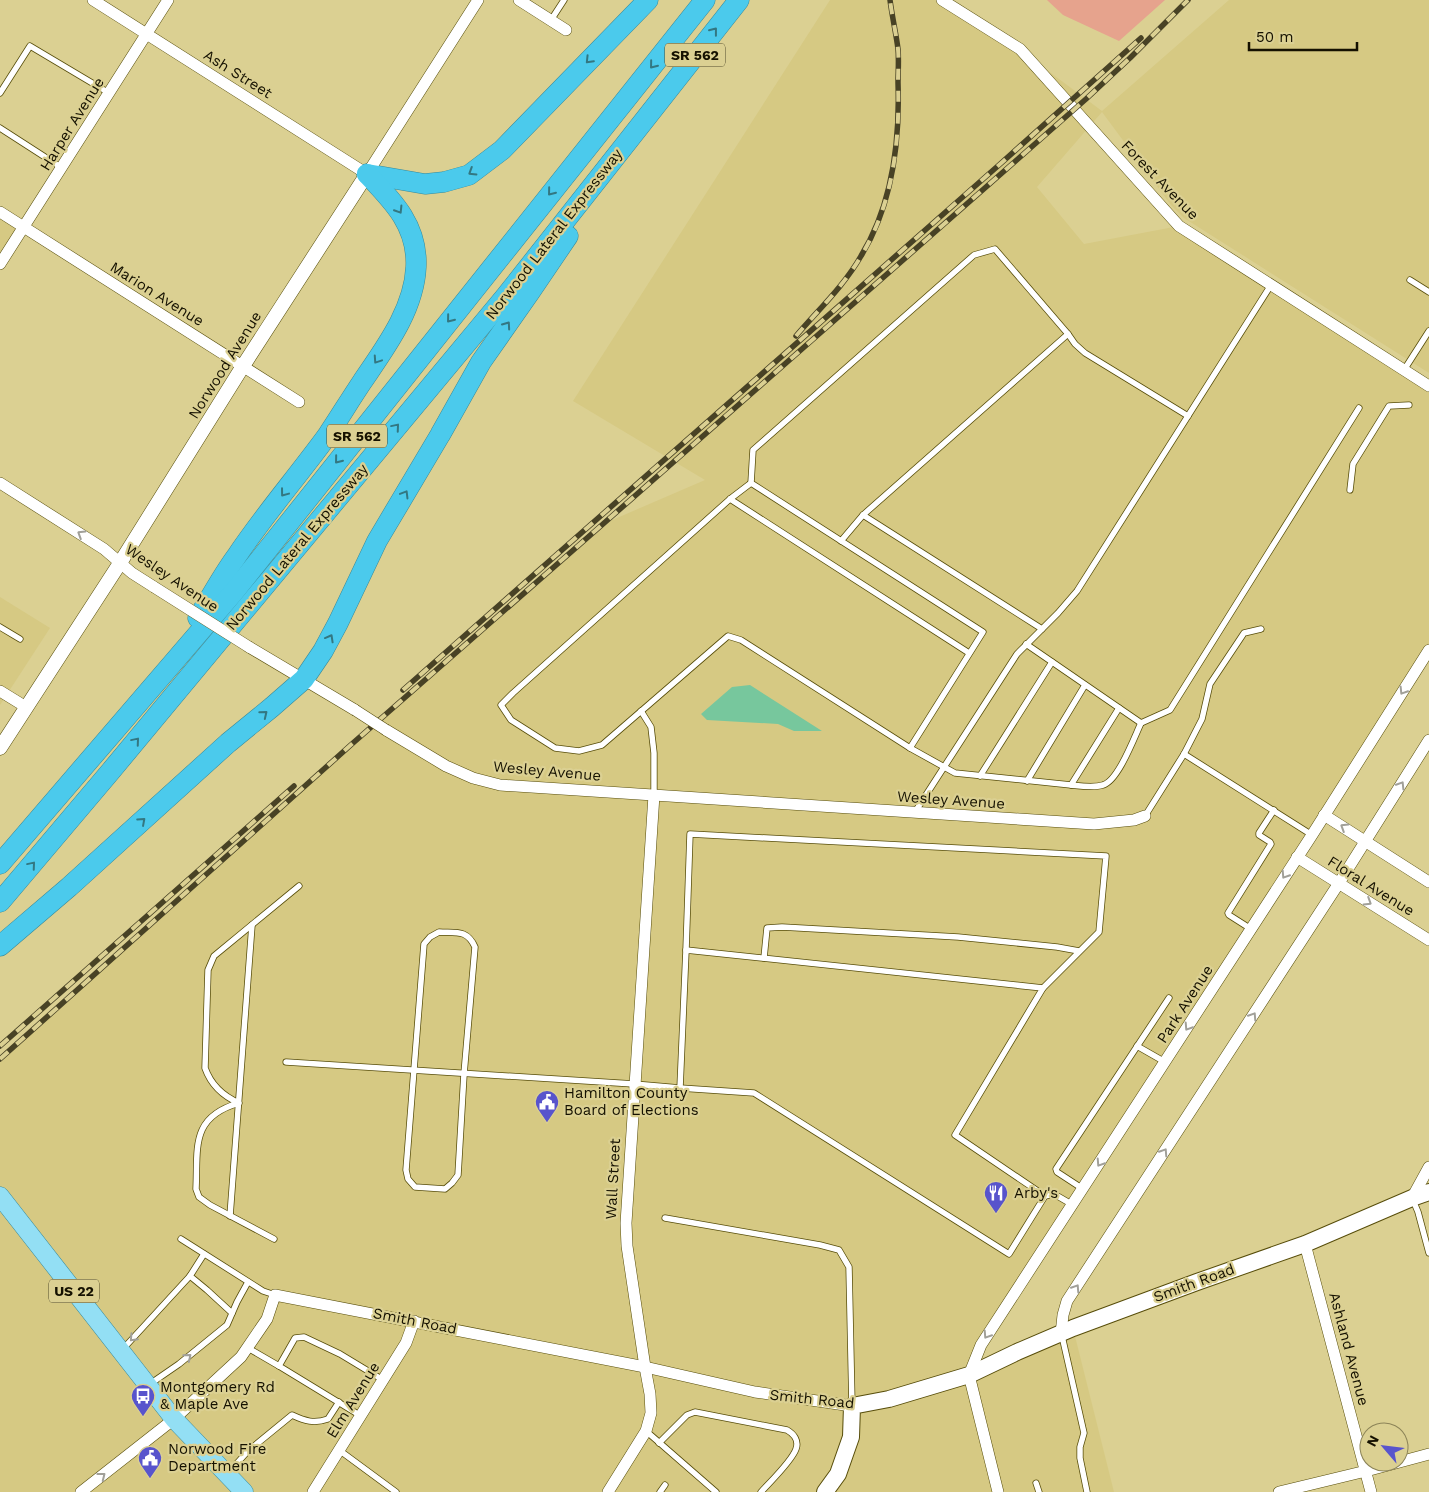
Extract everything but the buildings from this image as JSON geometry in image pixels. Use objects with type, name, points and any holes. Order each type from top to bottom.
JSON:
[{"type":"highway","points":[[367,174],[425,184],[444,182],[469,175],[502,150],[648,0]]},
{"type":"highway","name":"Norwood Lateral Expressway","points":[[0,864],[239,585],[705,0]]},
{"type":"highway","name":"Norwood Lateral Expressway","points":[[0,902],[505,297],[739,0]]},
{"type":"highway","points":[[0,946],[69,887],[228,743],[304,679],[323,651],[338,623],[377,541],[481,362],[652,110]]},
{"type":"highway","points":[[167,670],[236,557],[326,436],[388,344],[403,316],[412,292],[415,276],[415,246],[407,224],[394,203],[367,174]]},
{"type":"main road","name":"Smith Road","points":[[852,1406],[889,1398],[969,1375],[1017,1352],[1109,1314],[1304,1244],[1429,1192]]},
{"type":"main road","name":"US 22","points":[[0,1196],[174,1419],[244,1492]]},
{"type":"main road","points":[[825,1492],[838,1474],[851,1437],[852,1406]]},
{"type":"street","name":"Ash Street","points":[[93,0],[367,174]]},
{"type":"street","name":"Harper Avenue","points":[[0,264],[168,0]]},
{"type":"street","name":"Norwood Avenue","points":[[0,748],[478,0]]},
{"type":"street","points":[[519,0],[566,30]]},
{"type":"street","name":"Forest Avenue","points":[[942,0],[1020,49],[1178,226],[1429,386]]},
{"type":"street","name":"Marion Avenue","points":[[0,212],[298,402]]},
{"type":"street","name":"Wesley Avenue","points":[[0,483],[104,549],[132,573],[249,647],[446,766],[473,778],[500,785],[1094,824],[1134,820],[1145,816]]},
{"type":"street","name":"Park Avenue","points":[[969,1375],[981,1345],[1312,835],[1429,650]]},
{"type":"street","points":[[0,691],[26,707]]},
{"type":"street","points":[[1062,1334],[1063,1315],[1067,1301],[1339,883],[1429,740]]},
{"type":"street","name":"Wall Street","points":[[608,1492],[646,1431],[651,1413],[650,1394],[627,1246],[626,1222],[654,795]]},
{"type":"street","points":[[1324,815],[1429,882]]},
{"type":"street","name":"Floral Avenue","points":[[1297,857],[1429,940]]},
{"type":"street","points":[[1412,1198],[1429,1168]]},
{"type":"street","name":"Ashland Avenue","points":[[1304,1244],[1359,1445]]},
{"type":"street","points":[[81,1492],[174,1419],[241,1357],[267,1319],[275,1295]]},
{"type":"street","name":"Smith Road","points":[[275,1295],[645,1367],[755,1392],[852,1406]]},
{"type":"street","name":"Elm Avenue","points":[[313,1492],[406,1343],[414,1321]]},
{"type":"street","points":[[969,1375],[998,1492]]},
{"type":"street","points":[[1409,1459],[1429,1454]]},
{"type":"street","points":[[1279,1492],[1362,1472]]},
{"type":"street","name":"Ashland Avenue","points":[[1366,1472],[1371,1492]]},
{"type":"lane","points":[[551,20],[564,0]]},
{"type":"lane","points":[[0,93],[30,46],[109,93]]},
{"type":"lane","points":[[0,128],[62,168]]},
{"type":"lane","points":[[1188,416],[1075,344],[995,249],[974,255],[753,450],[751,483],[730,499],[501,705],[511,720],[555,748],[578,751],[602,745],[728,636],[741,640],[910,748],[955,773],[1071,785],[1104,785],[1116,774],[1142,723],[1170,710],[1360,408]]},
{"type":"lane","points":[[1410,280],[1429,292]]},
{"type":"lane","points":[[915,812],[1017,654],[1077,591],[1271,285]]},
{"type":"lane","points":[[1404,370],[1429,331]]},
{"type":"lane","points":[[841,541],[863,515],[1068,334]]},
{"type":"lane","points":[[1350,490],[1353,464],[1389,406],[1409,405]]},
{"type":"lane","points":[[751,483],[983,632],[910,748]]},
{"type":"lane","points":[[730,499],[970,653]]},
{"type":"lane","points":[[863,515],[1042,629]]},
{"type":"lane","points":[[0,627],[20,640]]},
{"type":"lane","points":[[1145,816],[1184,754],[1202,719],[1210,684],[1244,634],[1261,629]]},
{"type":"lane","points":[[1026,644],[1142,723]]},
{"type":"lane","points":[[980,776],[1052,662]]},
{"type":"lane","points":[[1027,781],[1085,685]]},
{"type":"lane","points":[[1071,785],[1119,708]]},
{"type":"lane","points":[[641,712],[651,727],[654,753],[654,795]]},
{"type":"lane","points":[[1184,754],[1312,835]]},
{"type":"lane","points":[[1251,929],[1228,913],[1271,844],[1259,833],[1274,810]]},
{"type":"lane","points":[[680,1088],[690,834],[1106,856],[1099,932],[1043,988],[955,1135],[1045,1196]]},
{"type":"lane","points":[[239,1103],[226,1097],[211,1082],[205,1068],[208,970],[214,956],[298,886]]},
{"type":"lane","points":[[230,1216],[252,925]]},
{"type":"lane","points":[[764,958],[767,928],[782,927],[958,937],[1079,951]]},
{"type":"lane","points":[[439,932],[463,934],[471,938],[475,947],[464,1074],[458,1175],[444,1189],[414,1187],[408,1179],[406,1170],[424,944],[430,937],[439,932]]},
{"type":"lane","points":[[686,950],[1043,988]]},
{"type":"lane","points":[[1083,1189],[1057,1172],[1056,1169],[1169,998]]},
{"type":"lane","points":[[1137,1046],[1165,1062]]},
{"type":"lane","points":[[286,1062],[754,1093],[1009,1254],[1045,1196],[1054,1194],[1073,1205]]},
{"type":"lane","points":[[239,1103],[225,1107],[203,1126],[198,1138],[196,1189],[200,1197],[205,1201],[274,1239]]},
{"type":"lane","points":[[1412,1198],[1418,1212],[1429,1253]]},
{"type":"lane","points":[[665,1218],[839,1250],[849,1267],[852,1406]]},
{"type":"lane","name":"Smith Road","points":[[180,1238],[248,1282],[275,1295]]},
{"type":"lane","points":[[121,1351],[190,1276],[204,1254]]},
{"type":"lane","points":[[190,1276],[232,1313]]},
{"type":"lane","points":[[148,1386],[179,1364],[227,1325],[248,1282]]},
{"type":"lane","points":[[1062,1334],[1084,1433],[1080,1447],[1080,1458],[1087,1492]]},
{"type":"lane","points":[[279,1366],[295,1338],[304,1337],[340,1354],[383,1380]]},
{"type":"lane","points":[[248,1348],[361,1416]]},
{"type":"lane","points":[[227,1474],[248,1451],[292,1415],[306,1421],[319,1422],[328,1420],[339,1402]]},
{"type":"lane","points":[[659,1443],[687,1415],[695,1412],[787,1430],[793,1433],[797,1448],[792,1457],[761,1492]]},
{"type":"lane","points":[[646,1431],[716,1492]]},
{"type":"lane","points":[[339,1450],[396,1492]]},
{"type":"lane","points":[[1036,1482],[1039,1492]]},
{"type":"lane","points":[[660,1492],[665,1485]]},
{"type":"shaded area","points":[[830,0],[942,0],[1024,53],[1102,111],[1229,0],[1429,0],[1429,373],[1184,218],[1171,205],[1102,112],[1037,187],[1084,244],[1179,226],[1429,386],[1429,650],[1073,1205],[969,1374],[1073,1328],[1114,1492],[0,1492],[0,1059],[353,743],[603,524],[705,480],[573,401]]},
{"type":"shaded area","points":[[1047,0],[1165,0],[1119,41],[1063,15]]},
{"type":"shaded area","points":[[0,212],[24,227],[0,264]]},
{"type":"shaded area","points":[[0,597],[50,628],[0,705]]},
{"type":"shaded area","points":[[750,685],[822,731],[794,731],[778,724],[707,720],[701,714],[732,687]]},
{"type":"railway","points":[[796,336],[839,288],[854,267],[872,236],[887,194],[896,150],[898,128],[898,49],[890,0]]},
{"type":"railway","points":[[0,1059],[353,743],[1086,99],[1188,0]]},
{"type":"railway","points":[[403,690],[1141,38]]},
{"type":"railway","points":[[0,1046],[294,786]]},
{"type":"place","name":"Hamilton County Board of Elections","points":[[547,1123]]},
{"type":"place","name":"Arby's","points":[[996,1214]]},
{"type":"place","name":"Montgomery Rd & Maple Ave","points":[[143,1417]]},
{"type":"place","name":"Norwood Fire Department","points":[[150,1479]]}]
